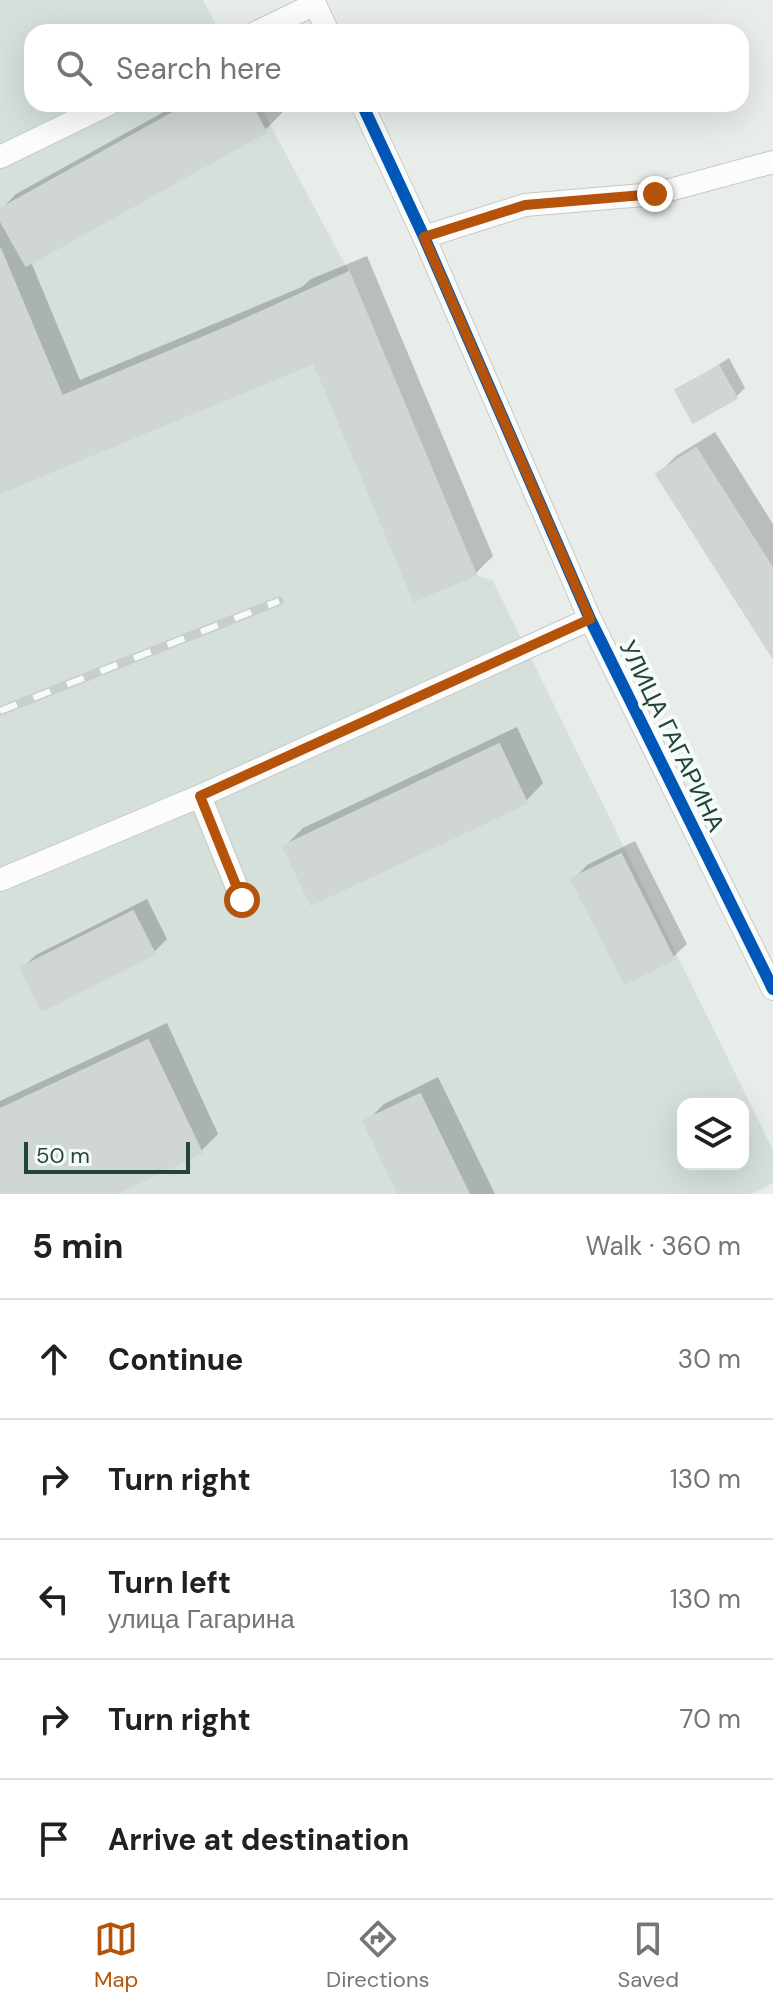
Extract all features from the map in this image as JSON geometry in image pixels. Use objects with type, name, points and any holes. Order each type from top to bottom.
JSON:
[{"type":"street","points":[[272,24],[314,2],[324,24]]},
{"type":"street","points":[[0,157],[93,112]]},
{"type":"street","name":"УЛИЦА ГАГАРИНА","points":[[366,112],[424,237],[590,619],[773,989]]},
{"type":"street","points":[[424,237],[525,205],[655,194],[773,162]]},
{"type":"street","points":[[0,880],[200,796],[590,619]]},
{"type":"street","points":[[200,796],[242,900]]},
{"type":"shaded area","points":[[0,0],[203,0],[216,24],[24,24],[24,112],[263,112],[349,272],[476,575],[493,581],[747,1098],[677,1098],[677,1170],[749,1170],[749,1101],[773,1150],[773,1183],[751,1194],[0,1194]]},
{"type":"building","points":[[175,112],[255,112],[266,132],[26,266],[0,220],[0,209]]},
{"type":"building","points":[[0,248],[62,396],[0,422]]},
{"type":"building","points":[[349,272],[476,575],[414,601],[314,363],[256,387],[230,326]]},
{"type":"building","points":[[230,326],[256,387],[0,493],[0,422]]},
{"type":"building","points":[[719,366],[737,398],[693,423],[675,390]]},
{"type":"building","points":[[696,448],[773,569],[773,658],[656,474]]},
{"type":"building","points":[[499,744],[527,803],[311,905],[283,846]]},
{"type":"building","points":[[621,854],[674,959],[625,984],[571,879]]},
{"type":"building","points":[[133,911],[155,954],[42,1011],[20,968]]},
{"type":"building","points":[[148,1040],[202,1153],[114,1194],[0,1194],[0,1109]]},
{"type":"building","points":[[420,1094],[469,1194],[399,1194],[363,1121]]},
{"type":"railway","points":[[0,711],[279,601]]},
{"type":"cycle path","points":[[366,112],[424,237],[590,619],[773,989]]},
{"type":"route","points":[[242,900],[200,796],[590,619],[424,237],[525,205],[655,194]]}]
